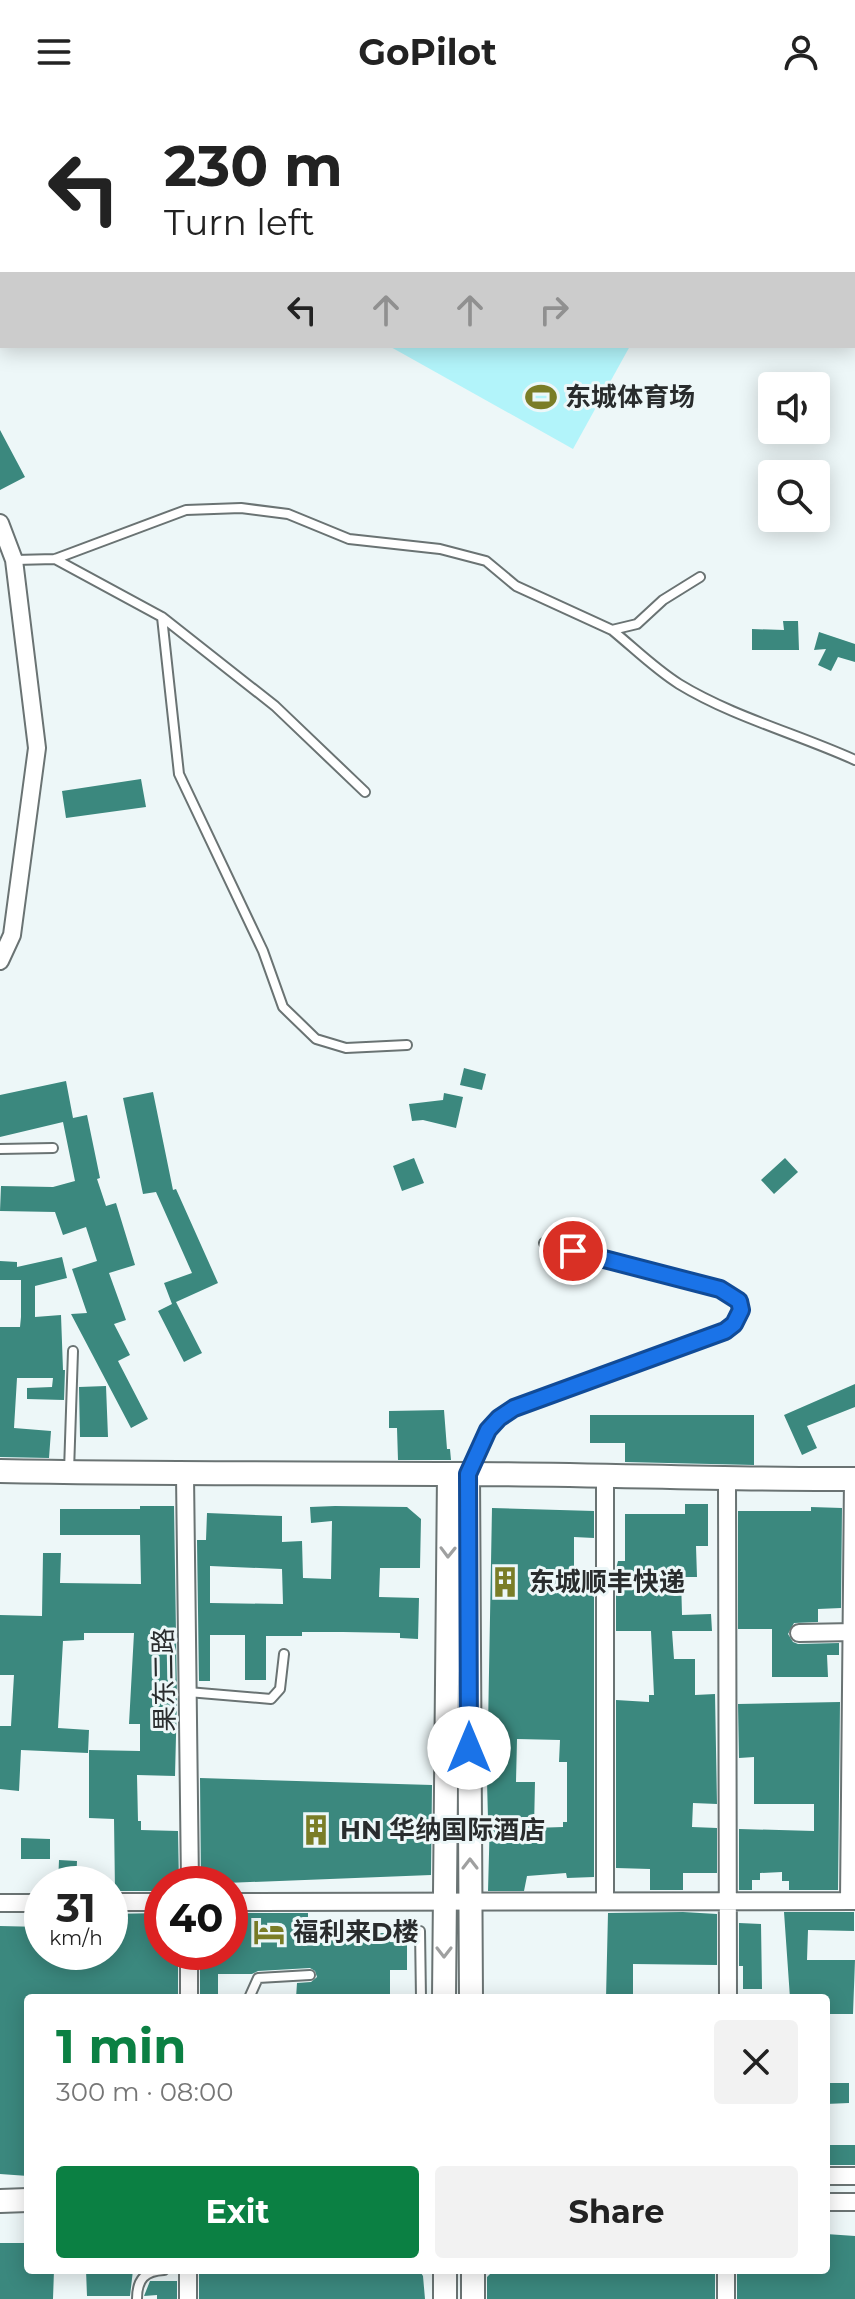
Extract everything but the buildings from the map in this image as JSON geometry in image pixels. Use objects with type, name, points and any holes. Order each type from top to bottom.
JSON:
[{"type":"street","points":[[0,523],[14,560],[37,748],[12,935],[0,961]]},
{"type":"street","points":[[0,1471],[185,1475],[854,1478],[852,1901],[248,1902]]},
{"type":"street","points":[[458,1474],[471,1994]]},
{"type":"street","points":[[444,1994],[443,1902],[458,1474]]},
{"type":"street","name":"果东二路","points":[[185,1475],[190,1866]]},
{"type":"street","points":[[605,1476],[605,1901]]},
{"type":"street","points":[[727,1479],[728,1994]]},
{"type":"street","points":[[799,1633],[853,1632]]},
{"type":"street","points":[[0,1903],[24,1903]]},
{"type":"street","points":[[189,1970],[189,1994]]},
{"type":"street","points":[[830,2176],[855,2176]]},
{"type":"street","points":[[0,2201],[24,2200]]},
{"type":"street","points":[[830,2202],[855,2202]]},
{"type":"street","points":[[188,2274],[188,2299]]},
{"type":"street","points":[[445,2274],[445,2299]]},
{"type":"street","points":[[473,2274],[473,2299]]},
{"type":"street","points":[[726,2274],[726,2299]]},
{"type":"lane","points":[[14,560],[55,559],[186,510],[241,508],[288,514],[349,539],[440,549],[486,561],[516,586],[612,630],[679,684],[764,724],[855,760]]},
{"type":"lane","points":[[55,559],[162,617],[275,706],[365,792]]},
{"type":"lane","points":[[612,630],[637,624],[663,600],[700,577]]},
{"type":"lane","points":[[162,617],[179,774],[263,951],[283,1007],[316,1039],[346,1048],[407,1045]]},
{"type":"lane","points":[[0,1149],[53,1148]]},
{"type":"lane","points":[[458,1474],[499,1418],[514,1408],[725,1331],[734,1324],[741,1310],[739,1301],[720,1289],[544,1243]]},
{"type":"lane","points":[[69,1472],[73,1351]]},
{"type":"lane","points":[[188,1692],[271,1699],[280,1689],[284,1654]]},
{"type":"lane","points":[[420,1931],[421,1994]]},
{"type":"lane","points":[[251,1994],[258,1978],[310,1975]]},
{"type":"lane","points":[[137,2299],[137,2288],[146,2274]]},
{"type":"shaded area","name":"东城体育场","points":[[393,348],[629,348],[573,449]]},
{"type":"place","name":"东城体育场","points":[[541,397]]},
{"type":"place","name":"东城顺丰快递","points":[[505,1582]]},
{"type":"place","name":"HN 华纳国际酒店","points":[[316,1830]]},
{"type":"place","name":"福利来D楼","points":[[269,1932]]},
{"type":"route","points":[[469,1748],[468,1474],[488,1430],[514,1408],[725,1331],[734,1324],[741,1310],[739,1301],[720,1289],[573,1251]]}]
